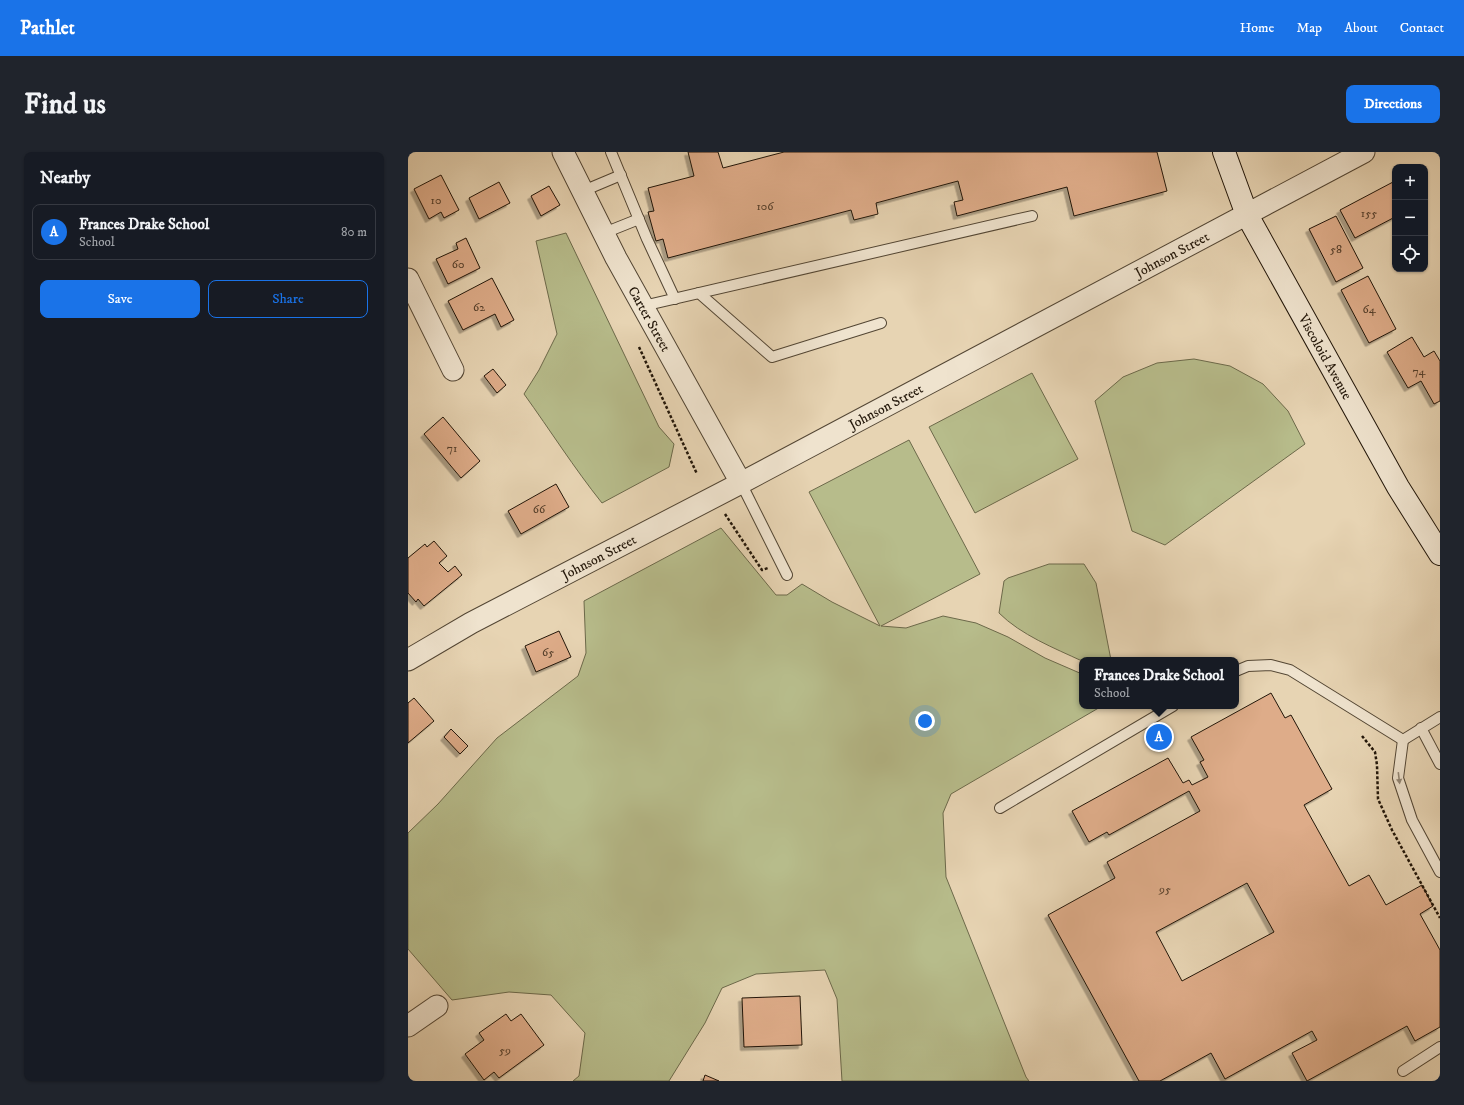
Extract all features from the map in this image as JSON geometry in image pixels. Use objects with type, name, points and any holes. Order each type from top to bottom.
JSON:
[{"type":"main road","name":"Viscoloid Avenue","points":[[1224,152],[1247,214],[1398,487],[1440,554]]},
{"type":"street","name":"Carter Street","points":[[563,152],[643,306],[741,483]]},
{"type":"street","name":"Johnson Street","points":[[408,660],[471,623],[741,483],[1364,152]]},
{"type":"street","points":[[408,279],[453,370]]},
{"type":"street","points":[[408,1026],[437,1006]]},
{"type":"lane","points":[[611,152],[647,239],[675,299]]},
{"type":"lane","points":[[583,192],[621,175]]},
{"type":"lane","points":[[643,306],[1032,216]]},
{"type":"lane","points":[[604,233],[639,219]]},
{"type":"lane","points":[[699,293],[772,357],[880,323]]},
{"type":"lane","points":[[741,483],[787,575]]},
{"type":"lane","points":[[1239,670],[1248,666],[1271,665],[1290,670],[1403,740]]},
{"type":"lane","points":[[1000,808],[1168,709]]},
{"type":"lane","points":[[1440,717],[1403,740],[1398,778],[1412,820],[1440,872]]},
{"type":"lane","points":[[1421,728],[1440,764]]},
{"type":"lane","points":[[1403,1071],[1440,1047]]},
{"type":"path","points":[[722,509],[762,570],[774,566]]},
{"type":"green space","points":[[566,233],[659,427],[674,444],[669,467],[602,503],[524,394],[539,370],[557,334],[536,241]]},
{"type":"green space","points":[[1194,359],[1230,366],[1263,384],[1288,411],[1305,444],[1165,545],[1132,531],[1095,401],[1123,377],[1157,363]]},
{"type":"green space","points":[[1032,373],[1078,459],[975,513],[929,427]]},
{"type":"green space","points":[[909,440],[980,574],[881,626],[906,628],[943,616],[976,623],[1008,637],[1045,658],[1079,673],[1079,709],[1097,709],[951,794],[943,813],[946,877],[1026,1077],[1029,1081],[842,1081],[837,999],[825,970],[756,974],[722,988],[705,1023],[669,1081],[573,1081],[579,1076],[585,1033],[551,995],[509,992],[452,1000],[408,949],[408,833],[438,804],[497,738],[578,676],[586,653],[584,601],[721,528],[776,595],[787,595],[802,584],[832,602],[880,626],[809,492]]},
{"type":"green space","points":[[1049,564],[1084,564],[1096,583],[1110,657],[1079,657],[1079,660],[1049,646],[1017,628],[999,613],[1004,581],[1008,578]]},
{"type":"building","points":[[688,152],[718,152],[723,168],[784,152],[1157,152],[1167,191],[1074,216],[1067,187],[957,216],[954,202],[963,200],[958,181],[876,203],[878,214],[854,220],[851,210],[668,258],[663,239],[656,241],[648,212],[654,211],[648,188],[694,176]]},
{"type":"building","points":[[441,175],[459,210],[444,218],[441,212],[429,219],[414,189]]},
{"type":"building","points":[[499,182],[510,203],[479,219],[469,198]]},
{"type":"building","points":[[1392,183],[1392,219],[1355,238],[1340,210]]},
{"type":"building","points":[[549,186],[560,205],[541,216],[531,196]]},
{"type":"building","points":[[1336,216],[1363,268],[1336,282],[1309,229]]},
{"type":"building","points":[[466,238],[480,268],[448,284],[436,259],[458,249],[456,243]]},
{"type":"building","points":[[1368,276],[1396,329],[1369,343],[1341,290]]},
{"type":"building","points":[[492,278],[514,320],[501,327],[495,314],[463,330],[448,301]]},
{"type":"building","points":[[1412,337],[1424,357],[1434,351],[1440,361],[1440,401],[1434,404],[1421,381],[1408,388],[1387,352]]},
{"type":"building","points":[[493,369],[506,385],[497,393],[484,376]]},
{"type":"building","points":[[443,417],[480,461],[461,478],[424,434]]},
{"type":"building","points":[[556,484],[569,507],[521,534],[508,511]]},
{"type":"building","points":[[434,541],[447,556],[439,563],[448,572],[455,566],[462,575],[424,606],[418,599],[416,602],[408,593],[408,558],[425,544],[427,547]]},
{"type":"building","points":[[559,631],[571,657],[536,672],[525,646]]},
{"type":"building","points":[[1271,693],[1285,718],[1291,715],[1332,789],[1304,805],[1349,886],[1369,875],[1386,905],[1422,885],[1433,906],[1420,914],[1440,950],[1440,1027],[1415,1041],[1407,1026],[1307,1081],[1292,1053],[1317,1040],[1312,1031],[1225,1079],[1211,1053],[1160,1081],[1139,1081],[1048,915],[1115,878],[1107,862],[1200,811],[1189,791],[1109,835],[1107,832],[1089,842],[1072,811],[1168,758],[1183,783],[1189,780],[1192,785],[1208,777],[1200,762],[1204,760],[1191,737]],"holes":[[[1247,883],[1274,932],[1182,981],[1156,932]]]},
{"type":"building","points":[[414,698],[434,721],[408,743],[408,703]]},
{"type":"building","points":[[451,729],[468,746],[460,754],[444,737]]},
{"type":"building","points":[[800,996],[802,1045],[744,1047],[742,998]]},
{"type":"building","points":[[506,1014],[511,1021],[521,1014],[544,1045],[499,1078],[494,1072],[484,1080],[465,1054],[484,1040],[479,1033]]},
{"type":"building","points":[[705,1075],[719,1081],[703,1081]]},
{"type":"place","name":"Frances Drake School","points":[[1159,737]]}]
